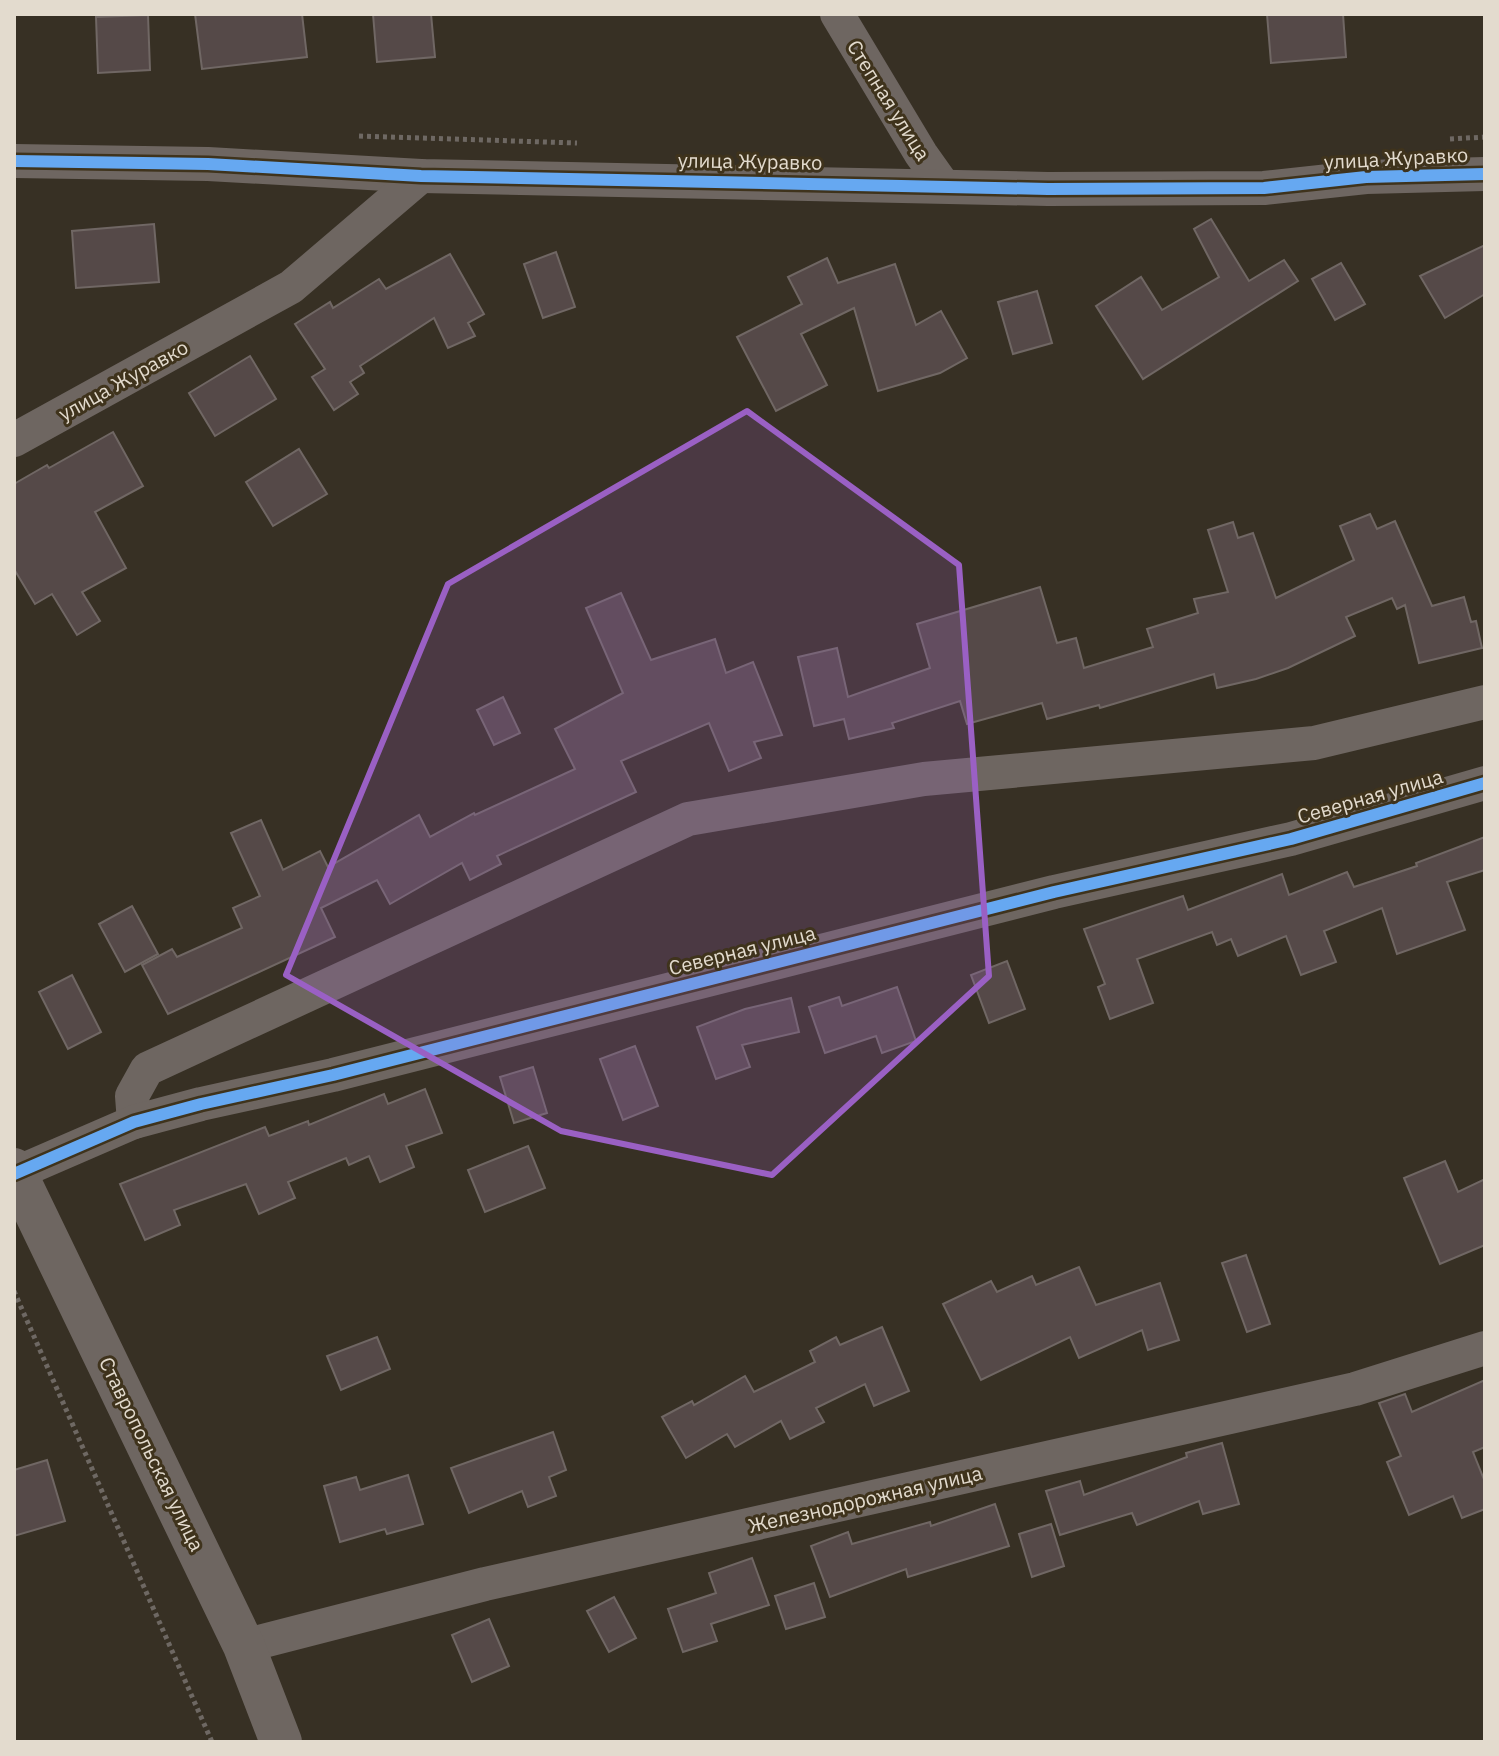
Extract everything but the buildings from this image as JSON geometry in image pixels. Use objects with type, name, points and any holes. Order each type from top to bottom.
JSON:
[{"type":"street","name":"Степная улица","points":[[837,14],[943,185]]},
{"type":"street","name":"улица Журавко","points":[[14,161],[208,164],[421,176],[1048,189],[1264,188],[1366,177],[1485,174]]},
{"type":"street","name":"улица Журавко","points":[[14,440],[291,287],[421,176]]},
{"type":"street","points":[[134,1122],[132,1096],[147,1069],[688,819],[924,779],[1314,743],[1485,702]]},
{"type":"street","name":"Северная улица","points":[[15,1172],[134,1122],[333,1075],[1054,892],[1291,839],[1485,783]]},
{"type":"street","name":"Ставропольская улица","points":[[15,1172],[244,1646],[281,1742]]},
{"type":"street","name":"Железнодорожная улица","points":[[244,1646],[500,1580],[1355,1389],[1485,1348]]},
{"type":"path","points":[[348,136],[587,143]]},
{"type":"path","points":[[1439,139],[1485,137]]},
{"type":"path","points":[[14,1291],[212,1742]]},
{"type":"highlighted area","points":[[747,411],[959,565],[989,976],[772,1175],[561,1131],[286,975],[448,584]]},
{"type":"cycle path","points":[[14,161],[208,164],[421,176],[1048,189],[1264,188],[1366,177],[1485,174]]},
{"type":"cycle path","points":[[14,1174],[134,1122],[201,1104],[333,1075],[1054,892],[1291,839],[1485,783]]}]
